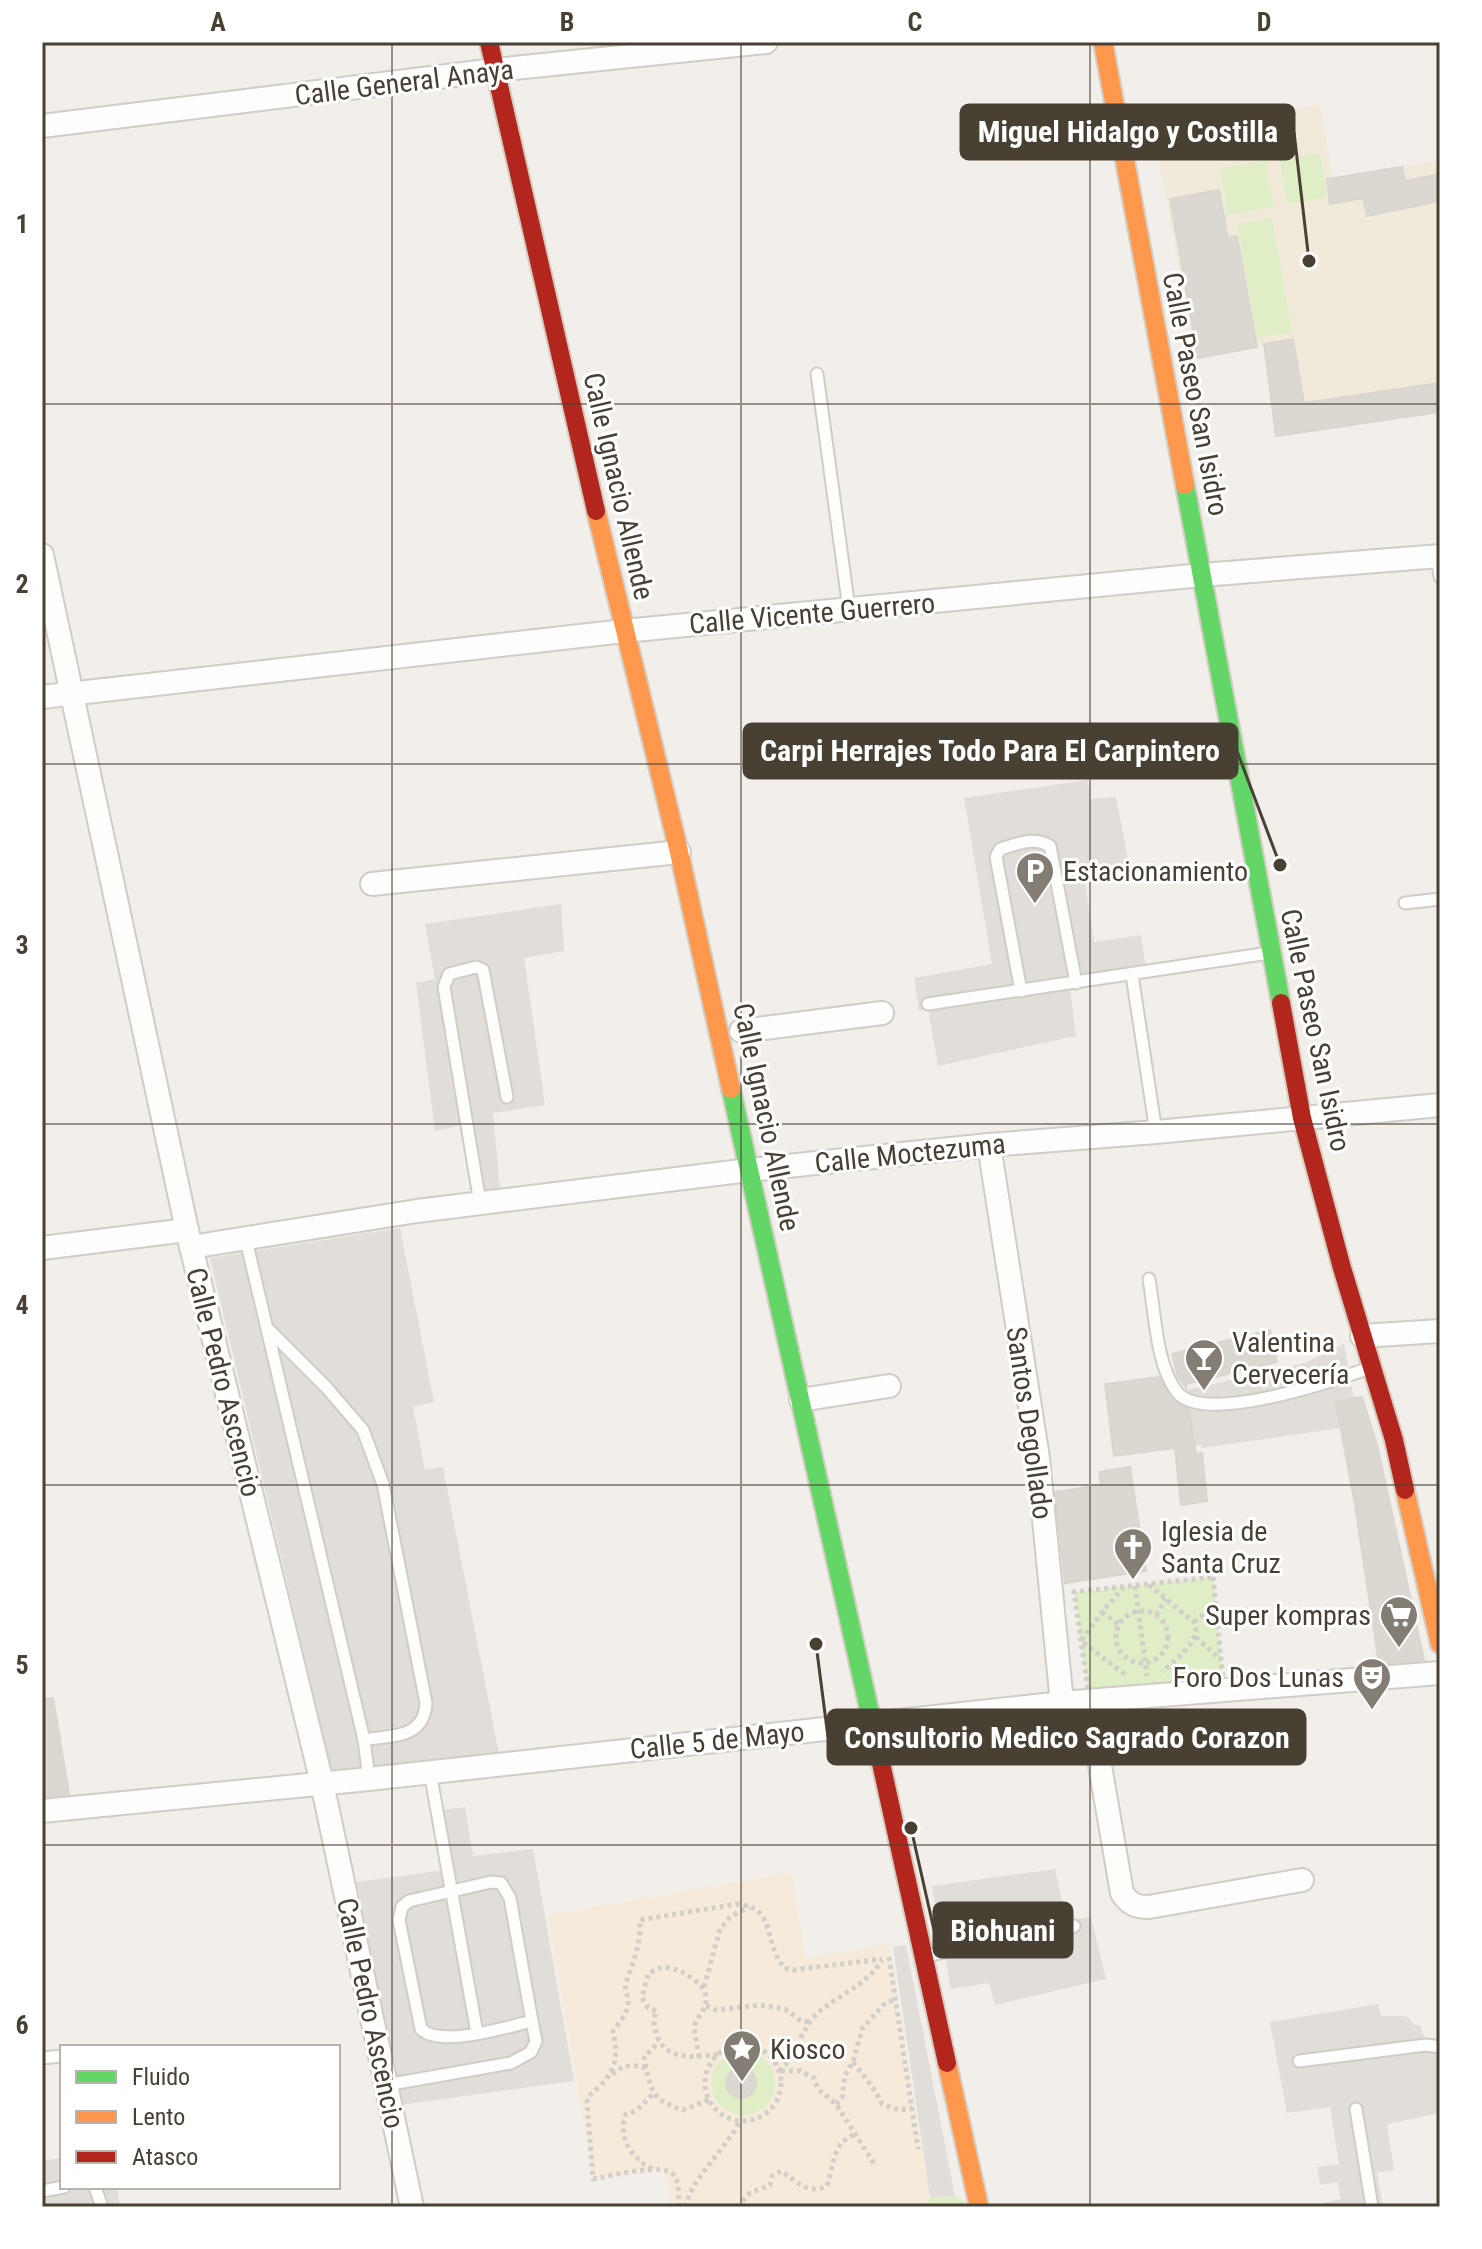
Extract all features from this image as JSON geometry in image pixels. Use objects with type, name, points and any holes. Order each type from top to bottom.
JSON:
[{"type":"street","name":"Calle Ignacio Allende","points":[[489,42],[624,631],[679,852],[731,1032],[749,1170],[979,2207]]},
{"type":"street","name":"Calle General Anaya","points":[[42,126],[495,70],[763,42]]},
{"type":"street","name":"Calle Paseo San Isidro","points":[[1103,42],[1302,1118],[1394,1440],[1440,1644]]},
{"type":"street","name":"Calle Pedro Ascencio","points":[[42,555],[189,1238],[322,1783],[412,2207]]},
{"type":"street","name":"Calle Vicente Guerrero","points":[[42,697],[624,631],[1202,575],[1439,563]]},
{"type":"street","points":[[372,884],[679,852]]},
{"type":"street","points":[[731,1032],[882,1013]]},
{"type":"street","name":"Calle Moctezuma","points":[[42,1248],[189,1238],[246,1240],[417,1211],[749,1170],[989,1145],[1440,1105]]},
{"type":"street","name":"Santos Degollado","points":[[989,1145],[1038,1458],[1062,1703]]},
{"type":"street","points":[[1362,1336],[1440,1331]]},
{"type":"street","points":[[801,1400],[889,1386]]},
{"type":"street","name":"Calle 5 de Mayo","points":[[42,1811],[369,1779],[1062,1703],[1440,1673]]},
{"type":"street","points":[[1089,1702],[1122,1893],[1128,1902],[1149,1907],[1302,1880]]},
{"type":"lane","points":[[817,374],[849,609]]},
{"type":"lane","points":[[1021,991],[996,857],[1000,849],[1032,840],[1050,846],[1076,983]]},
{"type":"lane","points":[[1405,903],[1440,899]]},
{"type":"lane","points":[[928,1004],[1270,953]]},
{"type":"lane","points":[[480,1203],[444,987],[449,974],[476,967],[483,970],[507,1097]]},
{"type":"lane","points":[[1132,975],[1156,1132]]},
{"type":"lane","points":[[246,1240],[364,1740],[369,1779]]},
{"type":"lane","points":[[1149,1279],[1165,1373],[1179,1396],[1211,1406],[1269,1398],[1372,1366]]},
{"type":"lane","points":[[268,1329],[326,1387],[363,1430],[383,1484],[426,1703],[420,1727],[364,1740]]},
{"type":"lane","points":[[430,1772],[477,2033]]},
{"type":"lane","points":[[386,2085],[511,2063],[531,2052],[536,2041],[506,1888],[501,1883],[491,1882],[409,1901],[402,1907],[399,1920],[421,2029],[440,2037],[532,2021]]},
{"type":"lane","points":[[924,1956],[1074,1926]]},
{"type":"lane","points":[[1299,2061],[1426,2045],[1440,2047]]},
{"type":"lane","points":[[1356,2109],[1372,2207]]},
{"type":"path","points":[[1213,1577],[1223,1680],[1088,1690],[1074,1592],[1135,1586],[1213,1577]]},
{"type":"path","points":[[1147,1685],[1196,1637],[1197,1628],[1194,1622],[1148,1584]]},
{"type":"path","points":[[1081,1641],[1125,1586]]},
{"type":"path","points":[[1135,1586],[1147,1685]]},
{"type":"path","points":[[1156,1615],[1166,1599]]},
{"type":"path","points":[[1194,1622],[1215,1604]]},
{"type":"path","points":[[1138,1611],[1156,1615],[1166,1625],[1168,1634],[1159,1656],[1145,1663],[1122,1655],[1116,1638],[1119,1625],[1127,1615],[1138,1611]]},
{"type":"path","points":[[1102,1612],[1119,1625]]},
{"type":"path","points":[[1196,1637],[1221,1660]]},
{"type":"path","points":[[1081,1641],[1111,1665],[1147,1685]]},
{"type":"path","points":[[1166,1645],[1178,1655]]},
{"type":"path","points":[[1111,1665],[1122,1655]]},
{"type":"path","points":[[609,2076],[616,2062],[613,2031],[622,2019],[628,2002],[625,1985],[637,1956],[641,1938],[640,1920],[737,1904],[752,1906],[763,1913],[776,1957],[784,1968],[793,1970],[888,1957]]},
{"type":"path","points":[[699,2057],[694,2027],[706,2006],[704,1988],[720,1929],[731,1916],[752,1906]]},
{"type":"path","points":[[888,1957],[918,2149]]},
{"type":"path","points":[[779,2071],[796,2052],[810,2022],[868,1980],[888,1957]]},
{"type":"path","points":[[704,1988],[698,1981],[671,1968],[659,1968],[648,1974],[642,1998],[648,2008],[657,2011],[654,2017],[659,2042],[678,2056],[699,2057],[719,2054],[730,2048],[754,2047],[773,2060],[779,2071],[781,2083],[774,2106],[753,2120],[740,2121],[717,2111],[709,2100],[706,2075],[719,2054]]},
{"type":"path","points":[[836,2104],[842,2098],[845,2075],[853,2062],[862,2029],[883,2005],[895,1999]]},
{"type":"path","points":[[706,2006],[716,2010],[760,2005],[785,2009],[801,2021],[810,2022]]},
{"type":"path","points":[[659,2042],[644,2057],[653,2094],[660,2102],[683,2110],[709,2100]]},
{"type":"path","points":[[853,2062],[882,2104],[900,2110],[912,2108]]},
{"type":"path","points":[[646,2068],[636,2065],[621,2067],[589,2095],[593,2179],[652,2169],[670,2171],[676,2178],[679,2207]]},
{"type":"path","points":[[779,2071],[800,2071],[814,2078],[818,2089],[836,2104],[875,2165]]},
{"type":"path","points":[[652,2169],[632,2157],[627,2146],[624,2120],[626,2114],[636,2111],[653,2094]]},
{"type":"path","points":[[685,2207],[689,2194],[716,2154],[733,2136],[740,2121]]},
{"type":"path","points":[[737,2207],[750,2193],[770,2185],[772,2176],[781,2171],[795,2185],[817,2190],[827,2186],[841,2143],[854,2134]]},
{"type":"shaded area","points":[[1321,105],[1332,178],[1440,160],[1440,412],[1276,436],[1264,345],[1195,358],[1153,128]]},
{"type":"shaded area","name":"Estacionamiento","points":[[1087,780],[1091,799],[1116,797],[1130,869],[1084,876],[1094,942],[1141,935],[1147,976],[1070,988],[1076,1036],[938,1066],[928,1009],[919,1011],[914,978],[992,964],[964,798]]},
{"type":"shaded area","points":[[561,904],[564,951],[524,958],[545,1105],[493,1113],[501,1200],[480,1203],[472,1123],[435,1131],[416,983],[435,979],[425,924]]},
{"type":"shaded area","points":[[400,1228],[434,1402],[413,1407],[425,1470],[443,1467],[500,1759],[333,1776],[210,1258]]},
{"type":"shaded area","points":[[1344,1344],[1354,1399],[1336,1403],[1341,1428],[1202,1448],[1201,1445],[1195,1446],[1186,1390],[1305,1363]]},
{"type":"shaded area","points":[[465,1807],[473,1856],[533,1849],[574,2081],[400,2105],[357,1882],[445,1870],[436,1811]]},
{"type":"shaded area","points":[[1055,1869],[1066,1920],[1091,1917],[1106,1979],[995,2005],[989,1983],[951,1989],[932,1886]]},
{"type":"shaded area","points":[[792,1872],[805,1958],[889,1944],[930,2198],[924,2207],[671,2207],[665,2169],[593,2179],[548,1915]]},
{"type":"shaded area","points":[[906,1945],[955,2196],[930,2198],[893,1947]]},
{"type":"shaded area","points":[[1378,2004],[1381,2016],[1408,2017],[1414,2025],[1420,2025],[1425,2040],[1440,2037],[1440,2113],[1387,2124],[1394,2170],[1377,2173],[1383,2207],[1322,2207],[1321,2203],[1341,2199],[1337,2182],[1320,2185],[1317,2167],[1339,2164],[1330,2107],[1287,2113],[1270,2022]]},
{"type":"shaded area","points":[[60,2158],[60,2189],[117,2189],[120,2207],[42,2207],[42,2161]]},
{"type":"green space","points":[[1320,154],[1327,197],[1287,204],[1280,160]]},
{"type":"green space","points":[[1266,160],[1274,207],[1228,215],[1220,168]]},
{"type":"green space","points":[[1272,218],[1292,332],[1257,338],[1237,224]]},
{"type":"green space","points":[[1213,1577],[1223,1680],[1088,1690],[1074,1592]]},
{"type":"green space","points":[[737,2051],[749,2051],[766,2060],[773,2071],[773,2095],[766,2106],[749,2115],[737,2115],[725,2110],[716,2101],[711,2089],[711,2077],[716,2065],[725,2056]]},
{"type":"green space","points":[[955,2196],[970,2204],[970,2207],[924,2207],[930,2198]]},
{"type":"building","points":[[1402,167],[1405,181],[1440,174],[1440,201],[1367,216],[1363,198],[1330,204],[1327,179]]},
{"type":"building","points":[[1219,190],[1228,238],[1237,236],[1257,347],[1198,358],[1170,199]]},
{"type":"building","points":[[1293,339],[1304,403],[1440,383],[1440,412],[1276,436],[1264,344]]},
{"type":"building","points":[[1270,1330],[1277,1362],[1186,1384],[1186,1388],[1178,1377],[1172,1354]]},
{"type":"building","points":[[1159,1377],[1170,1397],[1189,1409],[1196,1454],[1202,1453],[1207,1501],[1181,1505],[1175,1448],[1114,1456],[1105,1384]]},
{"type":"building","points":[[1362,1397],[1377,1445],[1424,1660],[1379,1664],[1336,1402]]},
{"type":"building","points":[[1130,1467],[1146,1571],[1065,1583],[1055,1492],[1101,1485],[1099,1472]]},
{"type":"building","points":[[53,1698],[69,1794],[42,1797],[42,1699]]},
{"type":"building","points":[[741,2068],[752,2072],[756,2083],[752,2094],[741,2098],[730,2094],[726,2083],[730,2072]]},
{"type":"traffic: fast","points":[[1185,485],[1281,1003]]},
{"type":"traffic: fast","points":[[731,1089],[881,1763]]},
{"type":"traffic: slow","points":[[1103,42],[1185,485]]},
{"type":"traffic: slow","points":[[596,511],[679,852],[731,1089]]},
{"type":"traffic: slow","points":[[1405,1490],[1440,1644]]},
{"type":"traffic: slow","points":[[947,2063],[979,2207]]},
{"type":"traffic: jam","points":[[489,42],[596,511]]},
{"type":"traffic: jam","points":[[1281,1003],[1302,1118],[1342,1268],[1394,1440],[1405,1490]]},
{"type":"traffic: jam","points":[[881,1763],[947,2063]]},
{"type":"place","name":"Miguel Hidalgo y Costilla","points":[[1309,261]]},
{"type":"place","name":"Carpi Herrajes Todo Para El Carpintero","points":[[1280,865]]},
{"type":"place","name":"Estacionamiento","points":[[1035,905]]},
{"type":"place","name":"Valentina Cervecería","points":[[1204,1392]]},
{"type":"place","name":"Iglesia de Santa Cruz","points":[[1133,1581]]},
{"type":"place","name":"Consultorio Medico Sagrado Corazon","points":[[816,1644]]},
{"type":"place","name":"Super kompras","points":[[1399,1649]]},
{"type":"place","name":"Foro Dos Lunas","points":[[1372,1711]]},
{"type":"place","name":"Biohuani","points":[[911,1828]]},
{"type":"place","name":"Kiosco","points":[[742,2083]]}]
